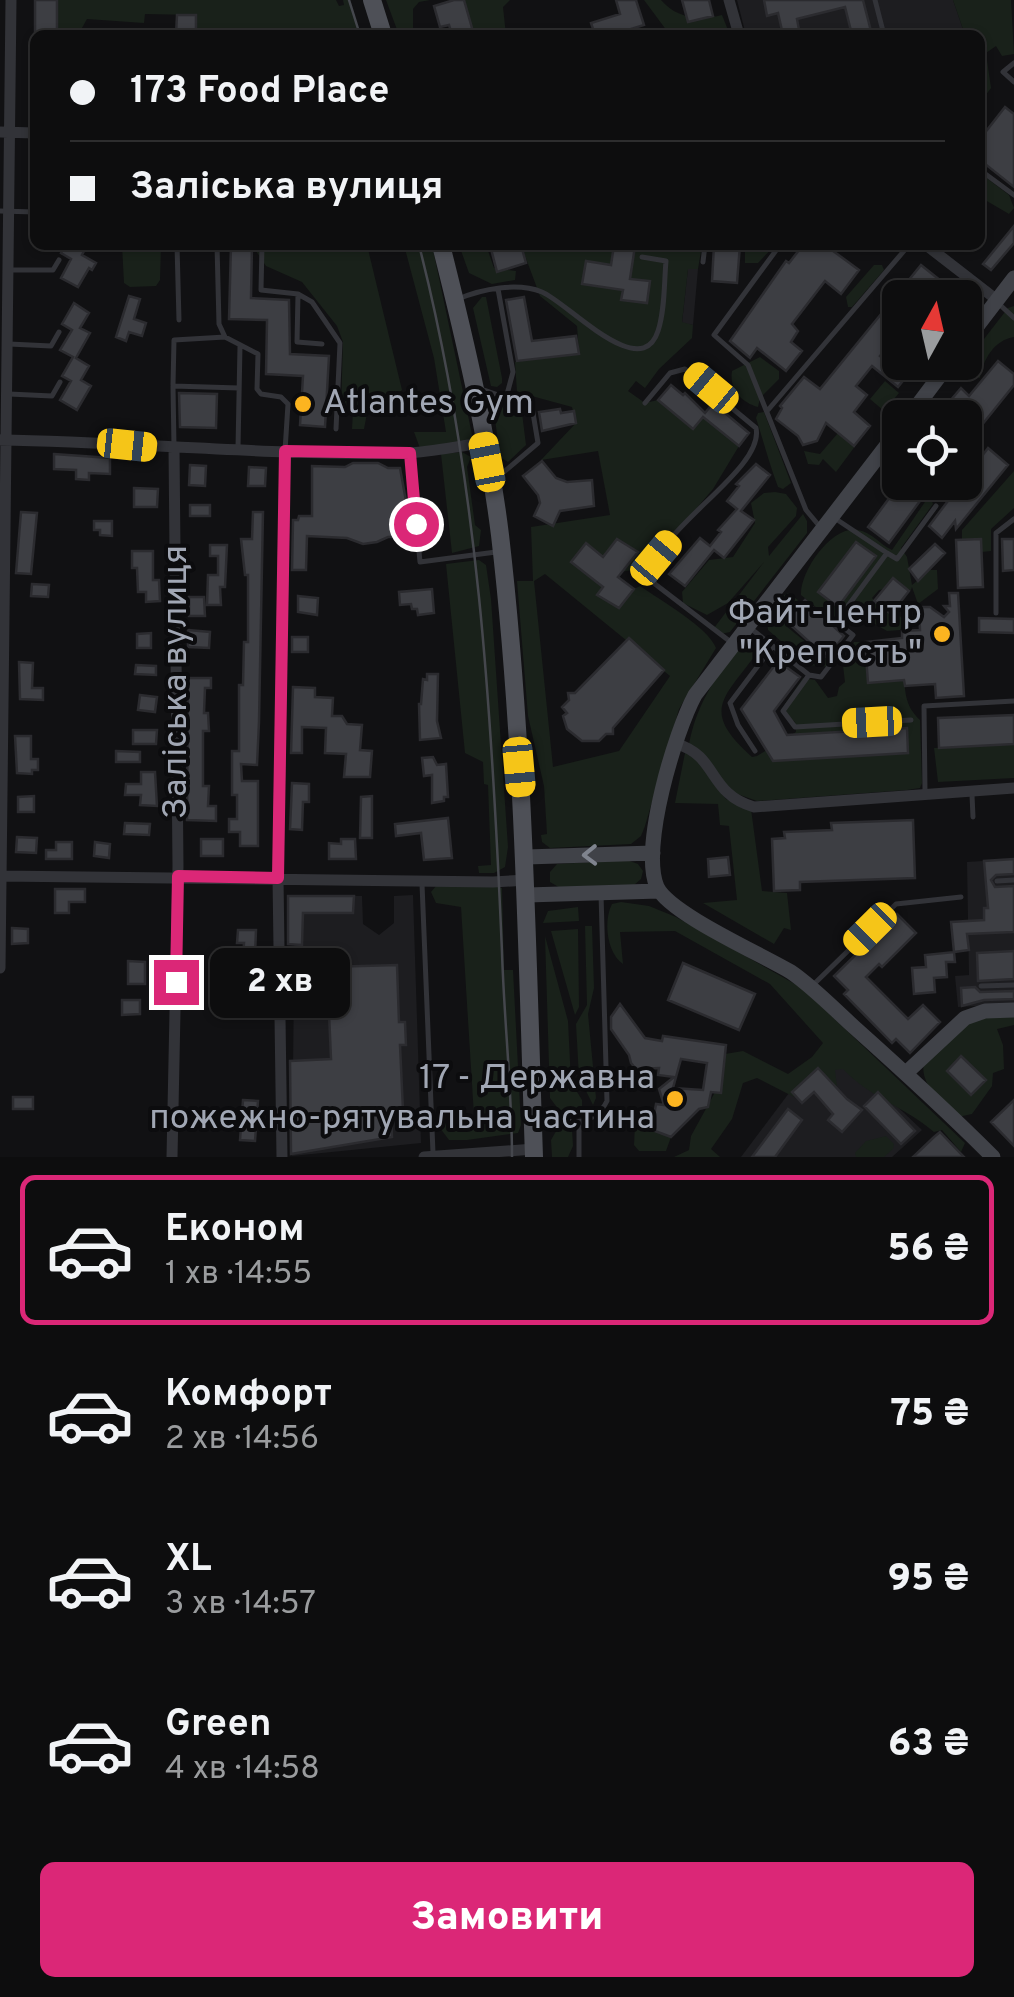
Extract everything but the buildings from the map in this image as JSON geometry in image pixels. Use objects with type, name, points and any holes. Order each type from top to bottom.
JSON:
[{"type":"main road","points":[[372,0],[381,30]]},
{"type":"main road","points":[[442,250],[492,482],[501,552],[526,857],[534,1153]]},
{"type":"street","points":[[0,968],[4,440],[9,394],[4,302],[9,270],[5,132],[12,0]]},
{"type":"street","points":[[729,0],[738,30]]},
{"type":"street","points":[[5,132],[30,133]]},
{"type":"street","points":[[932,250],[997,300]]},
{"type":"street","points":[[982,320],[1014,278]]},
{"type":"street","points":[[4,440],[94,441],[302,455],[410,453],[483,443]]},
{"type":"street","name":"Заліська вулиця","points":[[172,1157],[178,876],[174,447]]},
{"type":"street","points":[[282,1157],[278,878],[285,451]]},
{"type":"street","points":[[882,452],[695,696],[676,744],[659,806],[653,853],[655,878],[660,891],[686,913],[810,988],[988,1155]]},
{"type":"street","points":[[676,744],[702,755],[730,798],[754,807],[1014,788]]},
{"type":"street","points":[[526,857],[653,853]]},
{"type":"street","points":[[1,876],[422,881],[601,893],[660,891]]},
{"type":"street","points":[[906,1074],[965,1018],[985,1011],[1014,1010]]},
{"type":"street","points":[[429,1156],[534,1153]]},
{"type":"lane","points":[[874,0],[881,30]]},
{"type":"lane","points":[[1014,63],[1004,72],[1014,82]]},
{"type":"lane","points":[[985,174],[1014,194]]},
{"type":"lane","points":[[5,211],[30,212]]},
{"type":"lane","points":[[177,250],[179,320]]},
{"type":"lane","points":[[217,250],[219,324],[225,338]]},
{"type":"lane","points":[[262,250],[261,290],[298,294],[312,302],[340,342],[336,429]]},
{"type":"lane","points":[[704,262],[705,250]]},
{"type":"lane","points":[[776,250],[714,335],[748,366],[806,510],[822,530]]},
{"type":"lane","points":[[768,410],[905,250]]},
{"type":"lane","points":[[455,300],[498,289],[540,291],[618,345],[634,350],[650,344],[659,330],[666,261],[642,258]]},
{"type":"lane","points":[[9,270],[53,270],[58,260]]},
{"type":"lane","points":[[498,289],[513,372],[506,398]]},
{"type":"lane","points":[[298,294],[297,342],[322,344]]},
{"type":"lane","points":[[997,300],[1014,318]]},
{"type":"lane","points":[[9,344],[51,346],[59,332]]},
{"type":"lane","points":[[174,447],[174,340],[225,338],[258,354],[257,389],[261,394],[281,397],[288,404],[285,451]]},
{"type":"lane","points":[[238,450],[240,346]]},
{"type":"lane","points":[[645,403],[670,373],[685,368],[756,428],[756,445],[699,512],[676,532],[651,570],[655,584],[732,644]]},
{"type":"lane","points":[[9,394],[52,396],[60,382]]},
{"type":"lane","points":[[173,386],[239,388]]},
{"type":"lane","points":[[473,386],[532,407],[538,442],[492,482]]},
{"type":"lane","points":[[410,453],[420,562],[501,552]]},
{"type":"lane","points":[[833,516],[897,559],[936,506]]},
{"type":"lane","points":[[996,614],[996,533],[1014,519]]},
{"type":"lane","points":[[747,624],[810,675],[822,676],[854,635],[836,622],[887,553]]},
{"type":"lane","points":[[755,751],[738,725],[730,703],[773,646]]},
{"type":"lane","points":[[810,675],[783,711],[795,727],[911,720]]},
{"type":"lane","points":[[926,794],[924,706],[1014,701]]},
{"type":"lane","points":[[971,792],[973,817]]},
{"type":"lane","points":[[997,881],[1014,880]]},
{"type":"lane","points":[[422,881],[429,1156]]},
{"type":"lane","points":[[534,1115],[580,1124],[601,1114],[607,1101],[601,893]]},
{"type":"lane","points":[[810,988],[896,904],[960,898]]},
{"type":"lane","points":[[981,986],[1014,985]]},
{"type":"lane","points":[[579,1157],[580,1124]]},
{"type":"shaded area","points":[[57,0],[336,0],[339,6],[344,5],[343,0],[349,0],[359,30],[196,30],[195,15],[145,14],[144,23],[87,19],[81,30],[57,30]]},
{"type":"shaded area","points":[[386,0],[430,0],[419,2],[413,9],[413,30],[397,30]]},
{"type":"shaded area","points":[[464,0],[510,0],[503,7],[505,30],[473,30]]},
{"type":"shaded area","points":[[644,0],[661,0],[674,11],[689,16],[722,15],[728,30],[666,30]]},
{"type":"shaded area","points":[[737,0],[953,0],[963,30],[745,30]]},
{"type":"shaded area","points":[[953,0],[1011,0],[1014,54],[1002,56],[996,46],[986,53],[991,88],[985,96],[985,30],[963,30]]},
{"type":"shaded area","points":[[985,177],[1009,195],[1014,208],[1009,214],[985,200]]},
{"type":"shaded area","points":[[122,250],[161,250],[160,280],[156,286],[130,287],[124,283]]},
{"type":"shaded area","points":[[255,250],[368,250],[402,390],[392,399],[369,403],[364,429],[352,429],[353,410],[341,409],[343,342],[337,326],[302,282],[266,266]]},
{"type":"shaded area","points":[[405,250],[433,250],[474,444],[421,451],[414,432],[446,432],[434,358]]},
{"type":"shaded area","points":[[461,250],[488,250],[494,268],[516,271],[515,280],[492,284],[469,273]]},
{"type":"shaded area","points":[[523,250],[701,250],[698,269],[688,269],[682,322],[693,325],[692,338],[645,388],[636,381],[628,391],[645,403],[658,400],[693,429],[703,417],[739,446],[713,489],[649,564],[612,576],[634,589],[640,586],[671,606],[704,632],[716,648],[679,709],[641,836],[631,844],[550,848],[542,842],[541,835],[547,834],[544,786],[528,716],[517,581],[533,581],[531,527],[610,515],[598,451],[541,460],[576,423],[572,407],[517,392],[515,362],[579,353],[577,326],[540,296]],"holes":[[[545,574],[670,676],[619,751],[553,767],[534,581]]]},
{"type":"shaded area","points":[[745,250],[770,250],[758,263],[745,263]]},
{"type":"shaded area","points":[[874,265],[882,265],[884,270],[848,307],[846,297]]},
{"type":"shaded area","points":[[688,268],[698,269],[693,325],[682,323]]},
{"type":"shaded area","points":[[486,297],[502,378],[497,387],[491,386],[473,308]]},
{"type":"shaded area","points":[[1014,306],[1014,337],[991,352],[982,371],[982,342],[1008,308]]},
{"type":"shaded area","points":[[760,357],[779,371],[779,379],[760,398],[758,407],[738,394],[732,384],[732,371]]},
{"type":"shaded area","points":[[885,381],[899,393],[893,400],[882,400],[882,409],[870,399]]},
{"type":"shaded area","points":[[495,399],[522,413],[526,445],[508,462],[500,457]]},
{"type":"shaded area","points":[[764,412],[791,483],[783,489],[778,487],[756,418]]},
{"type":"shaded area","points":[[870,426],[836,472],[823,459],[819,465],[808,464],[804,451],[820,454],[838,433],[854,446]]},
{"type":"shaded area","points":[[462,452],[471,457],[467,467],[475,525],[481,530],[479,546],[452,553],[441,454]]},
{"type":"shaded area","points":[[1014,471],[1014,508],[991,529],[991,551],[982,552],[981,539],[962,540],[962,530]]},
{"type":"shaded area","points":[[764,493],[786,494],[797,508],[796,516],[768,547],[769,556],[803,514],[807,533],[730,632],[721,634],[714,628],[764,562],[728,603],[707,615],[683,603],[682,592],[709,560],[733,557],[755,523],[751,503]]},
{"type":"shaded area","points":[[926,500],[931,500],[933,504],[901,548],[907,557],[912,585],[930,570],[937,570],[938,589],[918,604],[912,587],[879,590],[872,598],[884,611],[895,612],[902,618],[900,630],[887,631],[868,620],[839,626],[801,595],[806,574],[819,552],[848,530],[867,533],[892,550]]},
{"type":"shaded area","points":[[479,560],[486,565],[491,599],[508,847],[505,867],[494,873],[479,873],[478,866],[491,865],[488,785],[484,784],[483,762],[465,753],[446,564]]},
{"type":"shaded area","points":[[788,593],[798,600],[784,620],[786,626],[829,661],[830,667],[809,665],[768,630],[771,608]]},
{"type":"shaded area","points":[[854,642],[865,642],[869,683],[904,670],[908,703],[920,720],[922,783],[920,788],[907,790],[757,801],[715,786],[726,799],[751,809],[762,891],[787,893],[791,930],[784,928],[774,944],[703,903],[737,900],[729,826],[720,825],[718,804],[675,803],[685,753],[706,695],[740,645],[751,644],[757,653],[727,694],[722,716],[726,728],[752,757],[796,732],[785,704],[803,678],[815,680],[828,698],[837,696],[845,682],[843,665]]},
{"type":"shaded area","points":[[1014,744],[1014,778],[938,782],[934,748]]},
{"type":"shaded area","points":[[1014,859],[1014,1004],[958,1007],[955,976],[969,975],[967,862]]},
{"type":"shaded area","points":[[627,860],[643,871],[634,885],[562,889],[550,882],[550,872],[557,864]]},
{"type":"shaded area","points":[[436,886],[502,888],[504,970],[513,970],[521,1125],[518,1133],[449,1140],[440,1128],[441,1118],[474,1116],[461,907],[436,903],[431,892]]},
{"type":"shaded area","points":[[413,895],[421,1143],[292,1156],[295,896],[362,896],[363,924],[379,935],[394,923],[394,896]]},
{"type":"shaded area","points":[[612,904],[649,906],[676,917],[802,988],[965,1143],[961,1152],[942,1130],[934,1132],[843,1069],[835,1070],[837,1086],[807,1083],[794,1097],[757,1078],[743,1083],[732,1119],[711,1149],[720,1157],[674,1157],[689,1150],[691,1136],[714,1094],[725,1054],[743,1051],[788,1074],[812,1057],[823,1043],[770,984],[675,931],[620,932],[623,964],[613,952],[607,928]]},
{"type":"shaded area","points":[[578,907],[579,921],[543,923],[548,911]]},
{"type":"shaded area","points":[[585,926],[592,926],[594,988],[588,1014],[596,1098],[593,1105],[579,1077],[576,1024],[587,1005]]},
{"type":"shaded area","points":[[578,929],[579,1007],[575,1015],[551,931]]},
{"type":"shaded area","points":[[545,936],[568,1021],[571,1082],[582,1100],[582,1111],[559,1110],[550,1098]]},
{"type":"shaded area","points":[[1014,1014],[1014,1025],[997,1029],[1003,1045],[1004,1069],[993,1073],[992,1086],[972,1114],[958,1117],[928,1085],[924,1062],[972,1018]]},
{"type":"shaded area","points":[[828,1041],[922,1130],[892,1157],[741,1157]]},
{"type":"shaded area","points":[[638,1122],[660,1123],[660,1128],[671,1137],[666,1151],[639,1151],[634,1145]]},
{"type":"shaded area","points":[[567,1124],[572,1129],[573,1146],[568,1157],[552,1157],[551,1140],[559,1126]]},
{"type":"shaded area","points":[[886,1136],[894,1144],[884,1157],[856,1157],[866,1141]]},
{"type":"tram line","points":[[349,0],[358,30]]},
{"type":"tram line","points":[[420,250],[455,420],[479,596],[493,774],[512,1157]]},
{"type":"place","name":"Atlantes Gym","points":[[303,404]]},
{"type":"place","name":"Файт-центр \"Крепость\"","points":[[942,634]]},
{"type":"place","name":"17 - Державна пожежно-рятувальна частина","points":[[675,1099]]},
{"type":"route","points":[[176,982],[178,876],[278,878],[285,451],[410,453],[416,524]]}]
